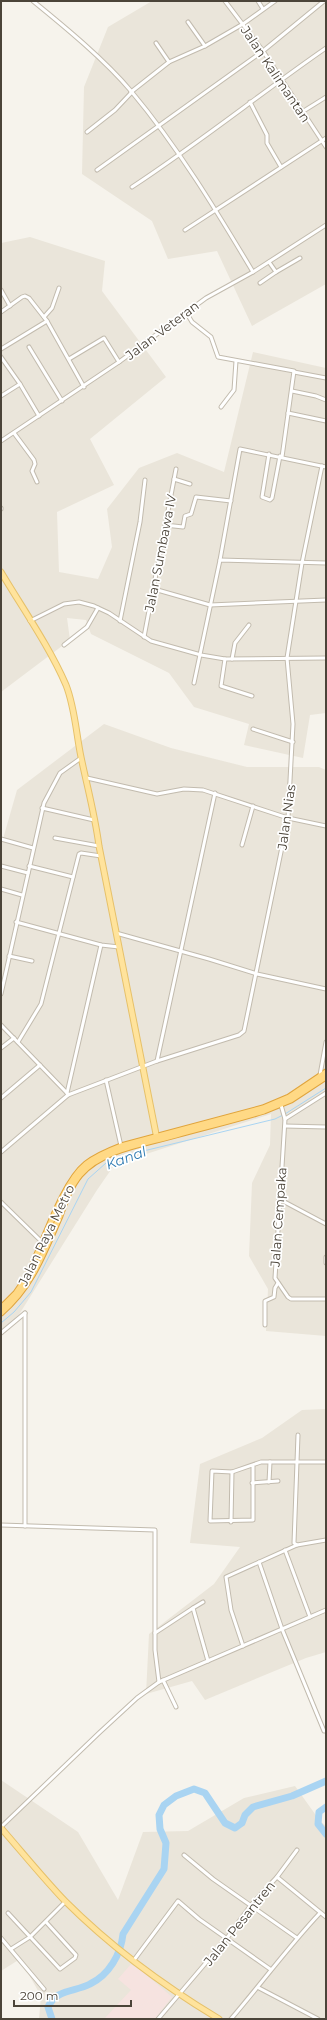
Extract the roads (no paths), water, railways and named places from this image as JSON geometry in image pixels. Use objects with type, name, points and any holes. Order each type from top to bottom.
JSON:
[{"type":"highway","points":[[1,1313],[20,1295],[30,1281],[55,1222],[75,1183],[89,1167],[108,1155],[157,1138],[263,1108],[289,1097],[326,1072]]},
{"type":"highway","points":[[157,1138],[252,1115],[281,1106],[326,1077]]},
{"type":"highway","name":"Jalan Raya Metro","points":[[55,1222],[65,1193],[77,1173],[96,1157],[121,1146],[157,1138]]},
{"type":"highway","name":"Jalan Raya Metro","points":[[1,1308],[16,1293],[25,1280],[45,1244]]},
{"type":"main road","points":[[1,572],[58,669],[70,696],[81,758],[87,778],[96,821],[99,846],[118,947],[157,1138]]},
{"type":"main road","points":[[1,1828],[66,1901],[111,1943],[178,1995],[219,2019]]},
{"type":"street","points":[[33,1],[81,43],[132,92],[216,210],[254,272]]},
{"type":"street","name":"Jalan Kalimantan","points":[[225,1],[263,51],[326,148]]},
{"type":"street","points":[[258,1],[263,9]]},
{"type":"street","points":[[87,132],[115,110],[132,92],[169,62],[205,46],[243,24],[275,1]]},
{"type":"street","points":[[98,170],[263,51],[324,1]]},
{"type":"street","points":[[188,22],[205,46]]},
{"type":"street","points":[[156,43],[169,62]]},
{"type":"street","points":[[132,187],[179,156],[250,102],[326,48]]},
{"type":"street","points":[[302,112],[326,98]]},
{"type":"street","points":[[250,102],[266,133],[267,143],[281,167]]},
{"type":"street","points":[[185,230],[326,138]]},
{"type":"street","name":"Jalan Veteran","points":[[1,441],[84,387],[211,294],[254,272],[326,225]]},
{"type":"street","points":[[260,283],[300,258]]},
{"type":"street","points":[[269,262],[276,272]]},
{"type":"street","points":[[44,317],[52,308],[59,288]]},
{"type":"street","points":[[1,290],[10,306]]},
{"type":"street","points":[[1,312],[22,297],[27,296],[44,317],[84,387]]},
{"type":"street","points":[[185,313],[192,322],[212,337],[218,357],[326,378]]},
{"type":"street","points":[[1,350],[46,321]]},
{"type":"street","points":[[69,359],[105,338],[119,362]]},
{"type":"street","points":[[29,347],[62,401]]},
{"type":"street","points":[[1,357],[20,384],[39,416]]},
{"type":"street","points":[[220,407],[234,390],[236,361]]},
{"type":"street","points":[[269,454],[262,497],[270,500],[272,498],[281,456],[294,372]]},
{"type":"street","points":[[1,396],[20,384]]},
{"type":"street","points":[[292,391],[316,396],[326,400]]},
{"type":"street","points":[[288,413],[326,421]]},
{"type":"street","points":[[14,433],[34,460],[35,464],[32,471],[37,482]]},
{"type":"street","points":[[194,683],[220,560],[240,449],[281,456],[326,467]]},
{"type":"street","name":"Jalan Nias","points":[[156,1062],[241,1034],[244,1031],[257,974],[288,818],[294,724],[287,658],[298,601],[302,563],[322,466]]},
{"type":"street","name":"Jalan Sumbawa IV","points":[[144,637],[176,469]]},
{"type":"street","points":[[174,479],[190,484]]},
{"type":"street","points":[[120,621],[140,522],[145,480]]},
{"type":"street","points":[[165,525],[183,527],[185,516],[191,514],[196,497],[231,501]]},
{"type":"street","points":[[220,560],[326,563]]},
{"type":"street","points":[[154,589],[210,605],[326,600]]},
{"type":"street","points":[[30,621],[68,602],[79,602],[98,608],[144,637],[164,646],[201,655],[225,659],[326,658]]},
{"type":"street","points":[[64,645],[87,627],[98,608]]},
{"type":"street","points":[[232,659],[235,642],[249,625]]},
{"type":"street","points":[[225,659],[220,686],[252,696]]},
{"type":"street","points":[[253,729],[293,742]]},
{"type":"street","points":[[1,994],[42,808],[47,794],[60,772],[81,758]]},
{"type":"street","points":[[87,778],[150,794],[193,788],[215,793],[288,818],[326,826]]},
{"type":"street","points":[[1,1152],[68,1094],[156,1062],[215,793]]},
{"type":"street","points":[[242,845],[254,806]]},
{"type":"street","points":[[42,808],[96,821]]},
{"type":"street","points":[[56,838],[99,846]]},
{"type":"street","points":[[1,839],[33,848]]},
{"type":"street","points":[[18,1042],[41,1004],[80,853],[101,856]]},
{"type":"street","points":[[1,866],[28,873]]},
{"type":"street","points":[[29,866],[73,877]]},
{"type":"street","points":[[1,889],[22,895]]},
{"type":"street","points":[[16,922],[101,945],[118,947]]},
{"type":"street","points":[[116,933],[257,974],[326,989]]},
{"type":"street","points":[[68,1094],[101,945]]},
{"type":"street","points":[[10,956],[32,961]]},
{"type":"street","points":[[1,1025],[68,1094]]},
{"type":"street","points":[[1,1048],[14,1038]]},
{"type":"street","points":[[320,1075],[326,1042]]},
{"type":"street","points":[[1,1098],[40,1065]]},
{"type":"street","points":[[106,1080],[121,1146]]},
{"type":"street","points":[[281,1106],[285,1117],[326,1093]]},
{"type":"street","name":"Jalan Cempaka","points":[[285,1117],[275,1275],[278,1283],[291,1299],[326,1299]]},
{"type":"street","points":[[284,1126],[326,1127]]},
{"type":"street","points":[[279,1199],[326,1224]]},
{"type":"street","points":[[1,1204],[45,1244]]},
{"type":"street","points":[[326,1257],[326,1263]]},
{"type":"street","points":[[265,1325],[265,1301],[274,1297],[275,1288],[278,1283]]},
{"type":"street","points":[[1,1333],[25,1313],[25,1526]]},
{"type":"street","points":[[297,1545],[294,1543],[298,1435]]},
{"type":"street","points":[[253,1465],[253,1519],[250,1521],[231,1522],[209,1520],[211,1472],[232,1472],[261,1462],[298,1460],[326,1462]]},
{"type":"street","points":[[269,1482],[270,1462]]},
{"type":"street","points":[[231,1522],[232,1472]]},
{"type":"street","points":[[252,1483],[278,1481]]},
{"type":"street","points":[[1,1525],[155,1530],[154,1650],[161,1681],[176,1707]]},
{"type":"street","points":[[243,1646],[231,1610],[225,1579],[297,1545],[326,1540]]},
{"type":"street","points":[[285,1550],[310,1617]]},
{"type":"street","points":[[259,1562],[282,1629],[324,1732],[326,1732]]},
{"type":"street","points":[[155,1633],[203,1602]]},
{"type":"street","points":[[193,1608],[208,1661]]},
{"type":"street","points":[[1,1828],[136,1698],[161,1681],[326,1610]]},
{"type":"street","name":"Jalan Pesantren","points":[[158,2019],[227,1938],[251,1905],[277,1876],[297,1850]]},
{"type":"street","points":[[184,1855],[213,1879],[297,1938]]},
{"type":"street","points":[[277,1876],[326,1917]]},
{"type":"street","points":[[11,1949],[30,1937],[66,1901]]},
{"type":"street","points":[[134,1960],[178,1901],[199,1919],[270,1969]]},
{"type":"street","points":[[231,2019],[258,1988],[270,1969],[320,1913]]},
{"type":"street","points":[[8,1914],[59,1969],[75,1958],[76,1955],[46,1922]]},
{"type":"street","points":[[1,1938],[44,1989]]},
{"type":"street","points":[[258,1988],[318,2019]]},
{"type":"waterway","name":"Kanal","points":[[285,1114],[326,1088]]},
{"type":"waterway","name":"Kanal","points":[[1,1323],[14,1312],[31,1292],[88,1179],[106,1163],[127,1155],[275,1119],[283,1115]]},
{"type":"waterway","points":[[52,2019],[48,2007],[51,2001],[61,1994],[84,1987],[97,1980],[113,1963],[120,1949],[123,1934],[164,1869],[166,1843],[160,1829],[159,1815],[164,1805],[176,1796],[194,1789],[205,1793],[225,1823],[235,1828],[242,1823],[245,1815],[253,1807],[292,1796],[326,1781]]},
{"type":"waterway","points":[[326,1807],[319,1812],[318,1824],[326,1834]]}]
